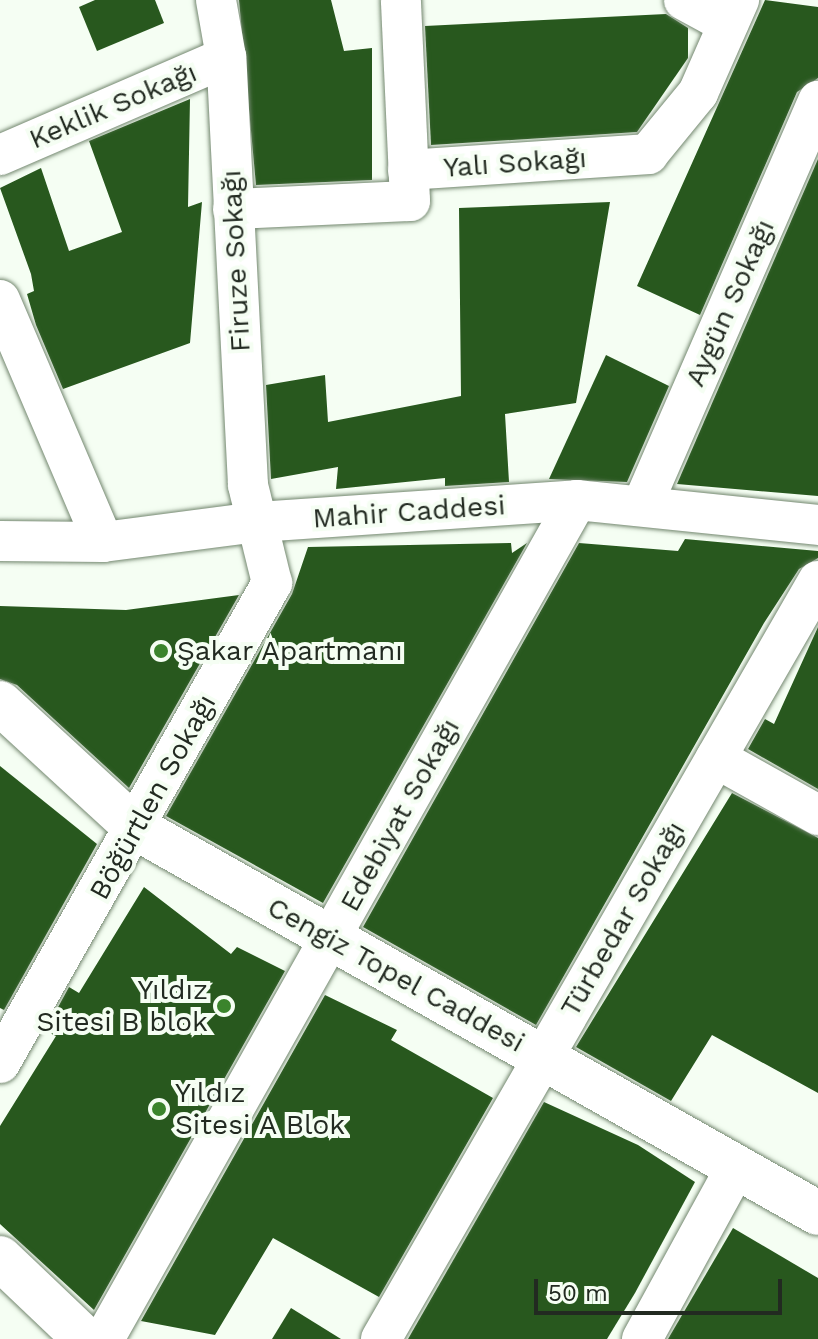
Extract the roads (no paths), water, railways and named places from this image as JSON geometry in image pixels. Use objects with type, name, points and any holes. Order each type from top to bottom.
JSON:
[{"type":"street","name":"Firuze Sokağı","points":[[216,0],[226,57],[248,485],[258,522]]},
{"type":"street","points":[[401,0],[408,170]]},
{"type":"street","points":[[684,0],[734,12]]},
{"type":"street","name":"Yalı Sokağı","points":[[233,209],[410,201],[408,170],[648,154],[698,93],[734,12]]},
{"type":"street","name":"Keklik Sokağı","points":[[0,155],[226,57]]},
{"type":"street","name":"Aygün Sokağı","points":[[642,506],[818,101]]},
{"type":"street","points":[[0,300],[103,542]]},
{"type":"street","name":"Mahir Caddesi","points":[[0,541],[103,542],[258,522],[577,500],[818,525]]},
{"type":"street","name":"Edebiyat Sokağı","points":[[104,1339],[577,500]]},
{"type":"street","name":"Böğürtlen Sokağı","points":[[0,1063],[136,828],[272,583],[258,522]]},
{"type":"street","name":"Türbedar Sokağı","points":[[381,1339],[818,581]]},
{"type":"street","name":"Cengiz Topel Caddesi","points":[[0,703],[136,828],[818,1213]]},
{"type":"street","points":[[716,758],[818,815]]},
{"type":"street","points":[[642,1339],[736,1167]]},
{"type":"street","points":[[0,1258],[85,1339]]},
{"type":"place","name":"Şakar Apartmanı","points":[[161,651]]},
{"type":"place","name":"Yıldız Sitesi B blok","points":[[224,1006]]},
{"type":"place","name":"Yıldız Sitesi A Blok","points":[[159,1109]]}]
